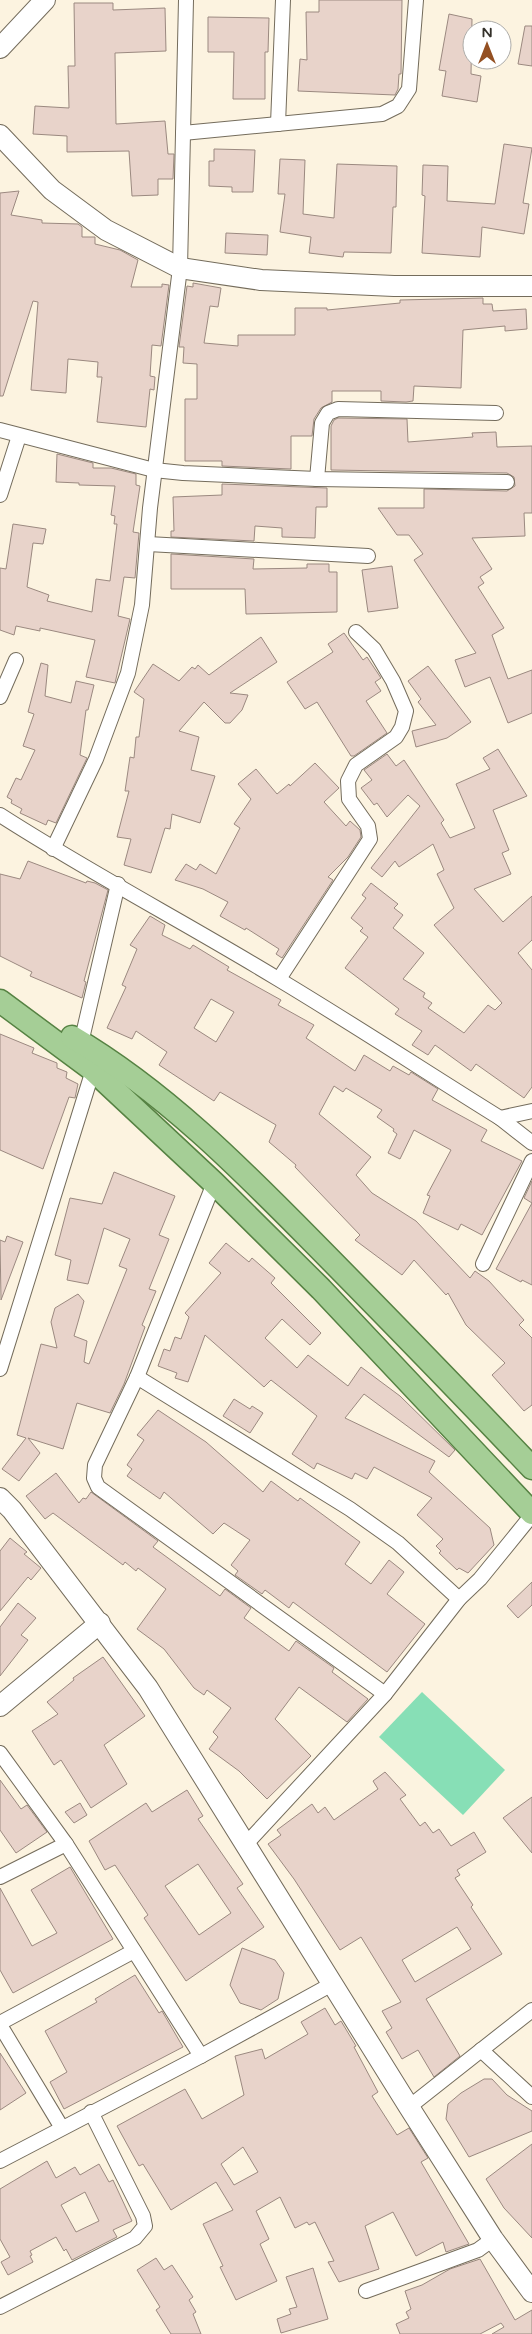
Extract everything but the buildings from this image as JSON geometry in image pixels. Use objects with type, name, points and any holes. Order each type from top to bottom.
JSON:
[{"type":"main road","points":[[0,995],[81,1042],[139,1083],[226,1155],[341,1270],[532,1468]]},
{"type":"main road","points":[[0,1001],[93,1070],[214,1183],[321,1289],[532,1514]]},
{"type":"main road","points":[[321,1289],[341,1270]]},
{"type":"street","points":[[0,48],[45,0]]},
{"type":"street","points":[[53,849],[96,759],[128,673],[142,606],[154,470],[180,268],[186,0]]},
{"type":"street","points":[[278,124],[283,0]]},
{"type":"street","points":[[183,133],[382,114],[398,106],[409,89],[416,0]]},
{"type":"street","points":[[0,135],[52,190],[106,230],[180,268],[260,280],[394,286],[532,286]]},
{"type":"street","points":[[317,479],[322,423],[328,414],[338,410],[496,414]]},
{"type":"street","points":[[0,430],[154,470],[317,479],[507,482]]},
{"type":"street","points":[[0,495],[19,436]]},
{"type":"street","points":[[148,544],[368,556]]},
{"type":"street","points":[[279,979],[370,840],[368,826],[349,799],[348,781],[356,765],[396,737],[402,727],[406,710],[393,681],[374,649],[356,632]]},
{"type":"street","points":[[0,697],[16,660]]},
{"type":"street","points":[[0,814],[53,849],[118,884],[279,979],[500,1118],[532,1143]]},
{"type":"street","points":[[81,1042],[118,884]]},
{"type":"street","points":[[0,1369],[93,1070]]},
{"type":"street","points":[[500,1118],[532,1111]]},
{"type":"street","points":[[483,1264],[532,1161]]},
{"type":"street","points":[[214,1183],[136,1377],[95,1465],[94,1478],[98,1487],[385,1694]]},
{"type":"street","points":[[136,1377],[350,1509],[398,1544],[459,1599]]},
{"type":"street","points":[[0,1498],[12,1510],[148,1688],[334,1983],[409,2107],[493,2239],[532,2292]]},
{"type":"street","points":[[246,1844],[385,1694],[459,1599],[480,1579],[532,1514]]},
{"type":"street","points":[[0,1706],[100,1623]]},
{"type":"street","points":[[0,1753],[66,1844],[201,2056]]},
{"type":"street","points":[[0,1878],[66,1844]]},
{"type":"street","points":[[62,2128],[0,2024],[134,1951]]},
{"type":"street","points":[[0,2161],[201,2056],[334,1983]]},
{"type":"street","points":[[409,2107],[532,2010]]},
{"type":"street","points":[[481,2050],[532,2097]]},
{"type":"street","points":[[0,2307],[135,2238],[145,2226],[143,2216],[91,2112]]},
{"type":"street","points":[[366,2291],[478,2250],[493,2239]]},
{"type":"green space","points":[[422,1692],[505,1770],[463,1815],[379,1737]]}]
